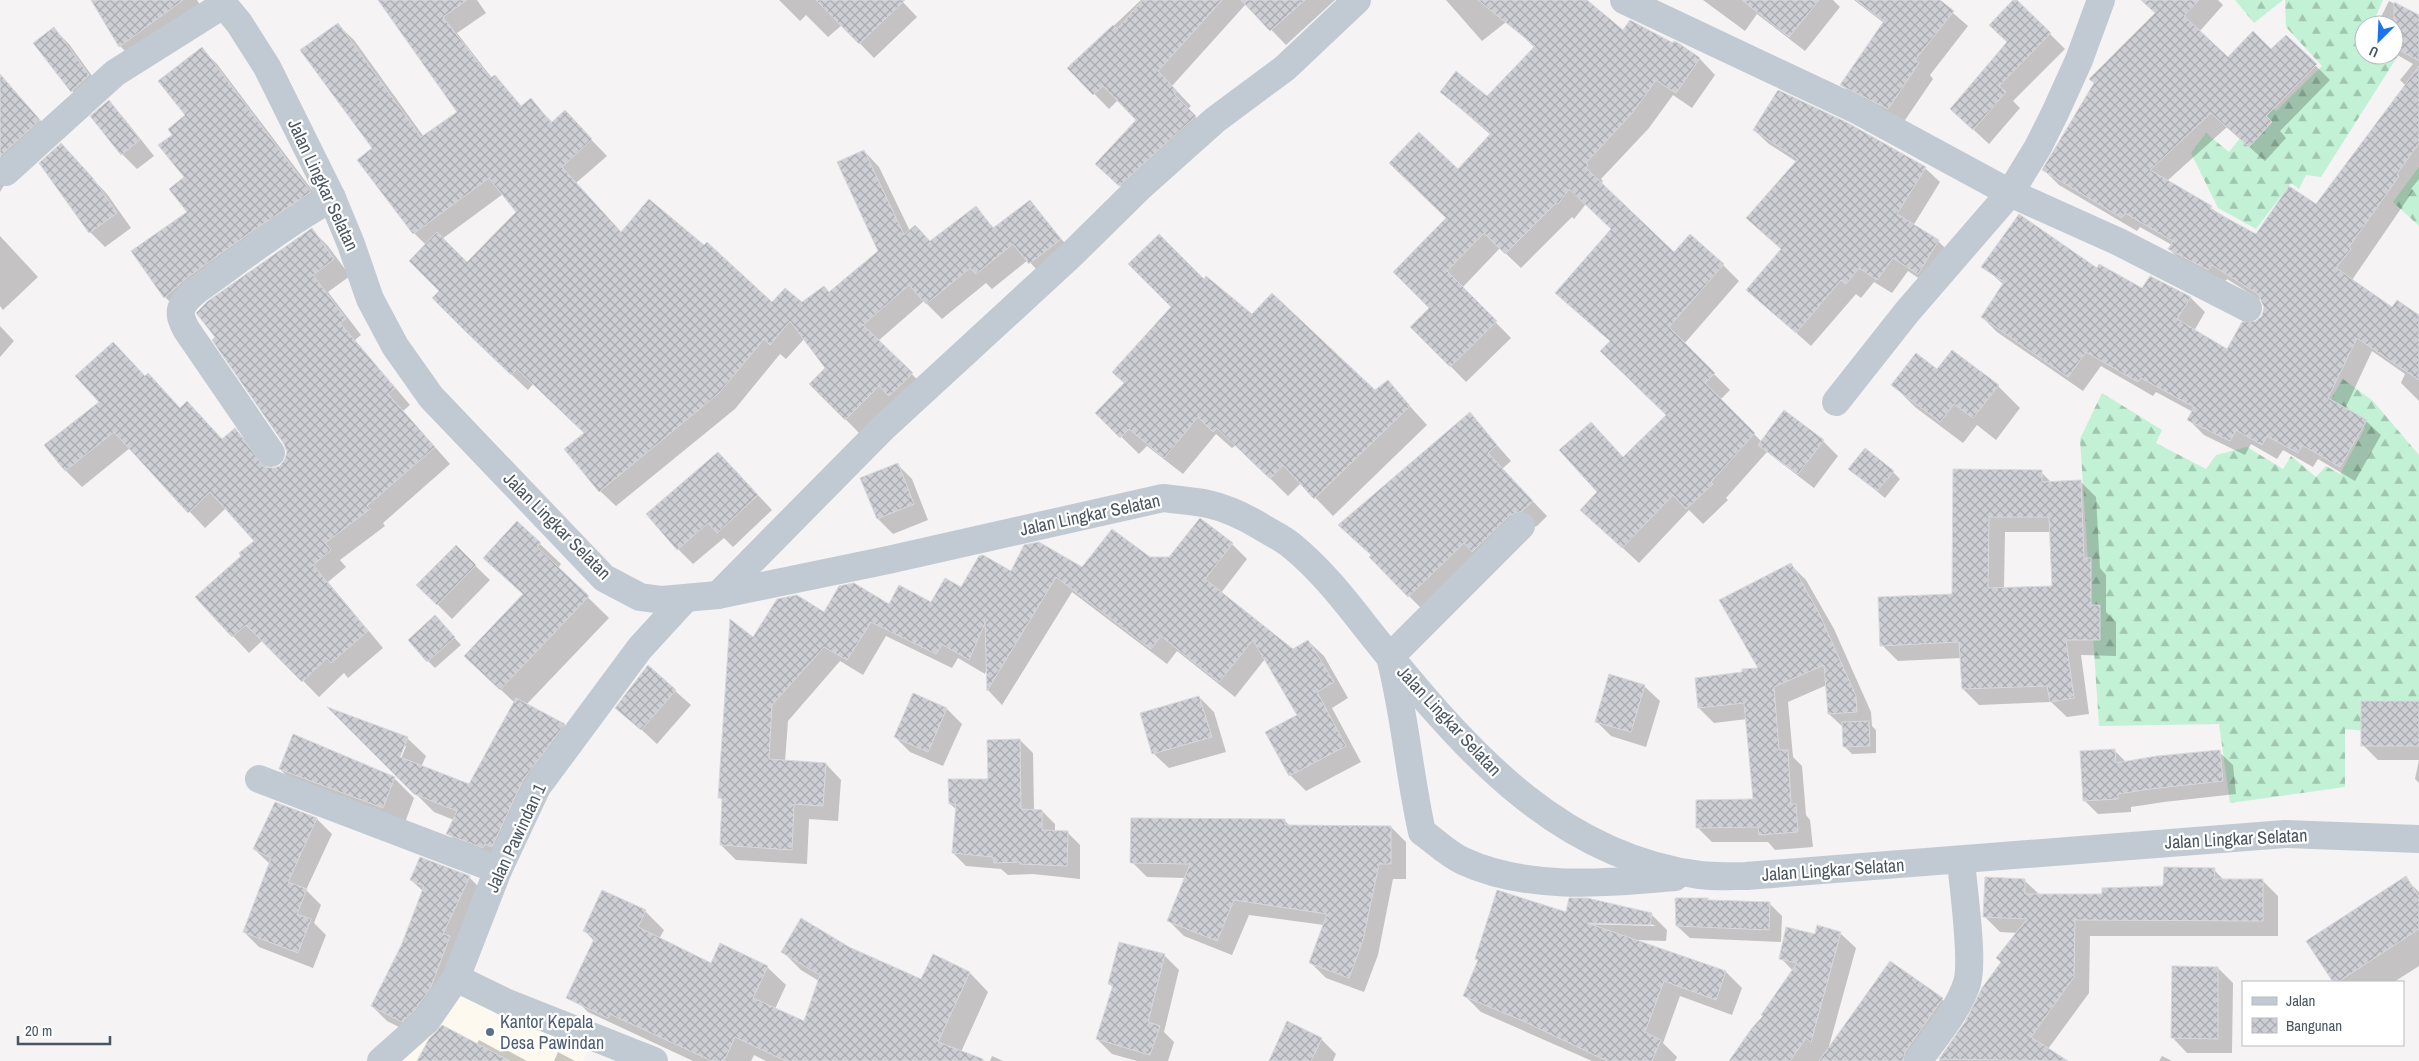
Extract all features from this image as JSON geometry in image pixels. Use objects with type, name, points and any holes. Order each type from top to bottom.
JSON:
[{"type":"street","points":[[718,594],[883,428],[1071,255],[1140,187],[1215,120],[1285,68],[1357,0]]},
{"type":"street","points":[[1624,0],[1855,109],[2010,193],[2119,242],[2248,308]]},
{"type":"street","points":[[1836,402],[1907,312],[2010,193],[2038,147],[2055,113],[2079,60],[2101,0]]},
{"type":"street","points":[[6,172],[109,78],[221,3]]},
{"type":"street","name":"Jalan Lingkar Selatan","points":[[221,3],[239,23],[267,67],[332,198],[351,244],[370,299],[395,346],[431,397],[604,578],[640,597],[662,600],[718,594],[888,560],[1163,498],[1210,504],[1247,519],[1291,544],[1327,578],[1390,657],[1490,768],[1525,799],[1557,822],[1606,849],[1654,865],[1701,875],[1746,876],[1961,860],[2160,842],[2285,834],[2419,839]]},
{"type":"street","points":[[271,453],[186,330],[180,318],[182,305],[191,295],[261,245],[306,213],[332,198]]},
{"type":"street","points":[[1521,526],[1390,657],[1406,736],[1413,794],[1422,832],[1462,860],[1508,876],[1583,883],[1701,875]]},
{"type":"street","name":"Jalan Pawindan 1","points":[[380,1061],[427,1020],[456,978],[498,870],[537,787],[640,648],[685,599]]},
{"type":"street","points":[[260,779],[498,870]]},
{"type":"street","points":[[1918,1061],[1958,1002],[1968,981],[1969,958],[1961,860]]},
{"type":"street","points":[[456,978],[505,1002],[654,1061]]},
{"type":"shaded area","name":"Kantor Kepala Desa Pawindan","points":[[459,997],[470,998],[591,1044],[583,1061],[389,1061]]},
{"type":"green space","points":[[2235,0],[2283,0],[2254,23]]},
{"type":"green space","points":[[2285,0],[2383,0],[2376,15],[2354,15],[2354,65],[2392,65],[2321,177],[2306,175],[2299,189],[2291,183],[2256,229],[2218,208],[2191,153],[2206,133],[2229,152],[2267,104],[2276,111],[2322,66],[2286,27]]},
{"type":"green space","points":[[2419,167],[2419,226],[2393,202]]},
{"type":"green space","points":[[2343,379],[2373,401],[2419,455],[2419,736],[2345,729],[2345,787],[2230,803],[2219,724],[2099,726],[2080,439],[2102,393],[2162,430],[2156,443],[2206,469],[2216,455],[2247,447],[2283,469],[2291,456],[2316,477],[2326,466],[2340,474],[2365,428],[2327,405]]},
{"type":"building","points":[[91,0],[183,0],[119,47]]},
{"type":"building","points":[[378,0],[467,0],[443,17],[490,78],[495,75],[521,106],[531,98],[551,123],[565,110],[592,139],[562,167],[621,232],[649,199],[704,245],[707,242],[772,302],[785,288],[802,302],[824,286],[829,292],[878,251],[837,162],[864,150],[904,235],[915,225],[930,241],[976,206],[993,228],[1030,200],[1061,239],[1029,264],[1013,244],[976,274],[970,268],[926,304],[909,285],[863,325],[913,373],[889,396],[879,386],[845,420],[809,384],[825,368],[790,321],[770,345],[764,339],[719,393],[599,492],[564,449],[584,433],[517,369],[511,375],[463,329],[432,298],[439,291],[409,261],[437,232],[467,262],[516,212],[489,178],[413,234],[357,160],[372,148],[300,50],[338,23],[421,137],[457,112]]},
{"type":"building","points":[[816,0],[905,0],[859,44]]},
{"type":"building","points":[[1143,0],[1222,0],[1158,71],[1177,91],[1174,94],[1196,116],[1119,186],[1095,164],[1136,120],[1103,86],[1093,95],[1067,68],[1113,25],[1117,29]]},
{"type":"building","points":[[1241,0],[1305,0],[1270,31]]},
{"type":"building","points":[[1478,0],[1587,0],[1623,30],[1630,20],[1673,43],[1674,41],[1680,44],[1700,58],[1676,93],[1656,80],[1633,112],[1586,163],[1588,165],[1586,168],[1674,252],[1690,234],[1724,264],[1669,327],[1715,373],[1705,383],[1755,433],[1711,482],[1713,484],[1686,509],[1673,495],[1622,548],[1580,510],[1597,492],[1559,450],[1591,422],[1623,457],[1666,415],[1600,351],[1610,341],[1555,293],[1611,229],[1569,189],[1558,204],[1556,203],[1505,254],[1484,233],[1447,271],[1497,321],[1450,367],[1410,327],[1429,308],[1393,272],[1446,218],[1389,163],[1419,132],[1458,169],[1491,133],[1440,92],[1456,71],[1487,96],[1535,46]]},
{"type":"building","points":[[1742,0],[1819,0],[1789,37]]},
{"type":"building","points":[[1856,0],[1940,0],[1954,11],[1915,60],[1919,63],[1888,109],[1840,85],[1884,21]]},
{"type":"building","points":[[2013,0],[2017,0],[2051,33],[1999,86],[2006,92],[1973,130],[1950,109],[2007,42],[1989,25]]},
{"type":"building","points":[[2141,0],[2199,0],[2184,16],[2228,57],[2253,31],[2271,49],[2286,35],[2317,64],[2266,116],[2272,122],[2249,147],[2211,113],[2150,170],[2212,206],[2210,209],[2256,234],[2289,186],[2316,204],[2419,66],[2419,143],[2397,174],[2399,176],[2349,247],[2351,249],[2336,268],[2392,307],[2397,300],[2419,315],[2419,380],[2357,338],[2328,398],[2367,420],[2340,467],[2302,445],[2298,453],[2267,436],[2262,445],[2236,430],[2230,441],[2187,420],[2194,407],[2141,378],[2138,382],[2086,352],[2068,377],[1981,317],[2004,282],[1981,267],[2019,214],[2097,268],[2099,264],[2142,288],[2150,276],[2191,297],[2177,319],[2227,349],[2242,322],[2256,321],[2262,316],[2264,307],[2258,294],[2212,265],[2208,270],[2168,249],[2173,241],[2125,213],[2122,218],[2042,170],[2094,83],[2089,79],[2155,13]]},
{"type":"building","points":[[2394,2],[2419,15],[2419,61],[2404,53],[2404,15],[2394,15]]},
{"type":"building","points":[[54,27],[89,75],[71,92],[33,43]]},
{"type":"building","points":[[202,47],[311,192],[189,276],[164,298],[131,251],[187,212],[169,189],[184,177],[158,145],[172,135],[168,129],[185,115],[158,81]]},
{"type":"building","points":[[0,74],[40,120],[0,156]]},
{"type":"building","points":[[1778,90],[1848,123],[1926,167],[1897,214],[1939,240],[1918,274],[1893,258],[1877,280],[1859,268],[1846,284],[1841,280],[1796,333],[1746,290],[1781,249],[1746,218],[1798,159],[1753,130]]},
{"type":"building","points":[[109,100],[140,140],[121,155],[90,116]]},
{"type":"building","points":[[61,143],[92,177],[117,213],[89,233],[39,163]]},
{"type":"building","points":[[312,228],[334,259],[313,275],[346,319],[340,323],[395,388],[388,394],[435,447],[367,506],[370,509],[325,543],[331,550],[313,565],[368,631],[331,663],[327,658],[302,682],[246,625],[232,637],[195,597],[241,556],[239,553],[254,541],[210,492],[188,513],[114,432],[65,471],[44,445],[99,402],[75,376],[113,342],[145,376],[148,373],[180,408],[187,401],[222,439],[235,428],[264,467],[273,468],[280,466],[287,452],[284,444],[212,340],[215,337],[196,313],[208,301]]},
{"type":"building","points":[[1159,234],[1204,279],[1206,276],[1252,314],[1272,293],[1375,390],[1388,380],[1410,406],[1314,499],[1283,465],[1270,479],[1217,428],[1213,432],[1198,417],[1164,458],[1129,429],[1120,438],[1095,413],[1124,383],[1112,372],[1171,307],[1128,264]]},
{"type":"building","points":[[1952,350],[1999,385],[1973,418],[1954,404],[1940,422],[1891,385],[1916,353],[1937,369]]},
{"type":"building","points":[[1784,410],[1824,440],[1798,474],[1758,445]]},
{"type":"building","points":[[1470,412],[1497,445],[1488,453],[1533,501],[1522,511],[1510,515],[1472,552],[1464,543],[1408,597],[1369,557],[1371,555],[1338,525]]},
{"type":"building","points":[[1865,448],[1894,471],[1877,491],[1848,469]]},
{"type":"building","points":[[718,452],[758,495],[717,533],[708,523],[677,550],[646,514]]},
{"type":"building","points":[[898,463],[914,504],[877,519],[860,478]]},
{"type":"building","points":[[1953,469],[2042,470],[2042,482],[2081,480],[2084,558],[2091,558],[2091,605],[2100,605],[2100,640],[2066,640],[2074,698],[2050,702],[2047,686],[1962,689],[1959,642],[1880,646],[1878,597],[1952,594]],"holes":[[[1989,517],[2049,517],[2052,586],[1988,588]]]},
{"type":"building","points":[[1200,518],[1233,543],[1205,579],[1293,649],[1308,640],[1334,682],[1317,692],[1346,746],[1289,776],[1265,732],[1297,715],[1253,640],[1219,682],[1161,636],[1151,649],[1056,577],[987,691],[985,623],[969,660],[942,644],[936,654],[871,622],[847,660],[824,647],[772,705],[769,759],[826,763],[823,806],[794,804],[792,850],[720,845],[722,798],[718,798],[730,619],[753,637],[777,599],[797,595],[824,612],[839,586],[854,583],[889,604],[899,585],[931,602],[945,578],[961,587],[979,556],[983,555],[1011,571],[1024,545],[1039,542],[1082,567],[1112,529],[1150,557],[1169,557]]},
{"type":"building","points":[[517,521],[541,543],[537,547],[589,596],[500,690],[464,656],[523,594],[483,558]]},
{"type":"building","points":[[456,545],[476,565],[437,605],[416,585]]},
{"type":"building","points":[[1791,563],[1819,613],[1856,696],[1857,712],[1828,714],[1824,665],[1774,687],[1779,750],[1788,750],[1791,804],[1796,804],[1798,832],[1759,835],[1758,827],[1696,828],[1696,800],[1753,799],[1744,703],[1698,708],[1695,678],[1742,672],[1742,669],[1758,668],[1719,600]]},
{"type":"building","points":[[435,615],[455,637],[427,662],[408,640]]},
{"type":"building","points":[[648,665],[676,690],[641,730],[615,708]]},
{"type":"building","points":[[1609,674],[1645,685],[1631,732],[1595,722]]},
{"type":"building","points":[[913,693],[947,708],[928,752],[894,737]]},
{"type":"building","points":[[1199,696],[1212,737],[1152,754],[1140,713]]},
{"type":"building","points":[[516,698],[565,724],[523,780],[492,847],[485,844],[483,848],[446,834],[457,811],[414,794],[327,707],[408,737],[400,757],[469,784]]},
{"type":"building","points":[[2361,701],[2419,701],[2419,746],[2361,746]]},
{"type":"building","points":[[1869,721],[1870,746],[1843,747],[1842,722]]},
{"type":"building","points":[[293,734],[395,777],[383,808],[279,769]]},
{"type":"building","points":[[1020,739],[1021,809],[1042,810],[1042,830],[1068,831],[1067,866],[1020,864],[1020,862],[994,863],[993,857],[952,853],[956,804],[949,804],[948,779],[988,779],[987,740]]},
{"type":"building","points":[[2115,749],[2116,763],[2157,756],[2220,750],[2223,781],[2118,794],[2118,799],[2083,801],[2080,751]]},
{"type":"building","points":[[275,802],[317,818],[288,882],[307,889],[297,914],[311,919],[298,953],[243,932],[271,858],[253,849]]},
{"type":"building","points":[[1131,818],[1285,819],[1285,825],[1391,826],[1391,864],[1379,864],[1363,940],[1349,978],[1309,963],[1327,914],[1234,900],[1217,941],[1167,921],[1190,864],[1130,863]]},
{"type":"building","points":[[420,857],[470,876],[443,934],[450,936],[431,987],[415,1010],[402,1022],[371,1006],[401,946],[424,886],[410,880]]},
{"type":"building","points":[[2164,867],[2215,868],[2214,879],[2263,879],[2263,921],[2075,920],[2074,977],[2031,1037],[2068,1061],[1939,1059],[1965,1022],[1982,988],[2001,962],[1996,958],[2027,919],[1983,917],[1985,877],[2025,879],[2025,894],[2102,894],[2102,888],[2163,886]]},
{"type":"building","points":[[2406,876],[2419,897],[2419,929],[2340,981],[2332,981],[2306,941]]},
{"type":"building","points":[[602,890],[646,910],[638,927],[711,963],[720,943],[768,966],[753,998],[804,1021],[820,975],[781,952],[801,918],[849,947],[921,979],[933,954],[970,972],[938,1042],[983,1059],[983,1061],[786,1061],[735,1037],[724,1061],[712,1061],[610,1014],[608,1018],[566,998],[595,937],[583,931]]},
{"type":"building","points":[[1497,890],[1566,912],[1569,898],[1587,898],[1652,913],[1650,925],[1587,923],[1726,971],[1716,1000],[1664,981],[1645,1032],[1661,1040],[1652,1061],[1607,1061],[1521,1020],[1463,996],[1478,960],[1475,959]]},
{"type":"building","points":[[1675,898],[1770,902],[1769,930],[1676,926]]},
{"type":"building","points":[[1817,925],[1841,932],[1811,1042],[1806,1038],[1790,1061],[1729,1061],[1752,1028],[1763,1016],[1761,1015],[1797,963],[1779,959],[1786,927],[1815,934]]},
{"type":"building","points":[[1119,942],[1165,954],[1148,1022],[1160,1026],[1150,1055],[1096,1039],[1113,985],[1108,984]]},
{"type":"building","points":[[1890,961],[1943,998],[1905,1052],[1903,1061],[1819,1061]]},
{"type":"building","points":[[2172,966],[2218,967],[2218,1039],[2171,1038]]},
{"type":"building","points":[[1287,1021],[1322,1038],[1311,1061],[1269,1061]]},
{"type":"building","points":[[442,1025],[510,1061],[417,1061],[429,1039]]},
{"type":"place","name":"Kantor Kepala Desa Pawindan","points":[[490,1032]]}]
